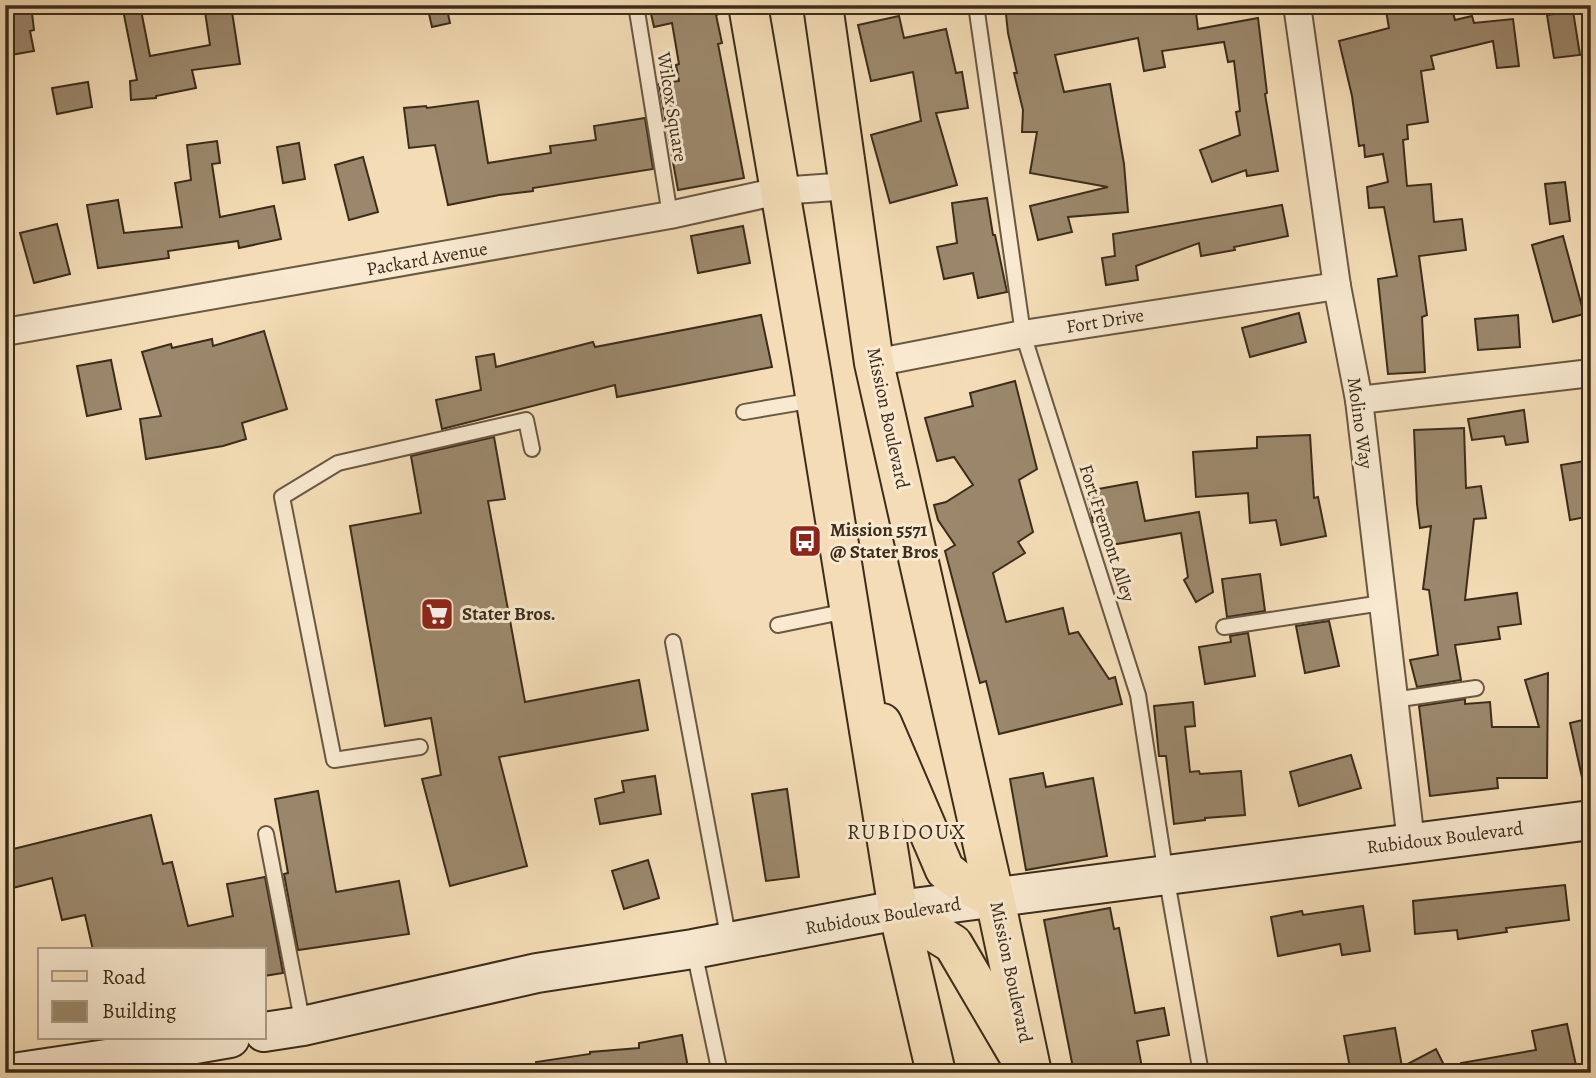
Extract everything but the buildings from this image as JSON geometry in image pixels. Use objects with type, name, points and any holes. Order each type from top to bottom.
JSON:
[{"type":"main road","points":[[748,5],[816,400],[898,911],[936,1073]]},
{"type":"main road","name":"Mission Boulevard","points":[[823,5],[874,363],[995,899],[1030,1073]]},
{"type":"main road","points":[[860,676],[944,870],[959,881],[995,899]]},
{"type":"main road","name":"Rubidoux Boulevard","points":[[266,1032],[303,1026],[537,973],[711,946],[898,911],[1591,820]]},
{"type":"main road","points":[[898,911],[953,944],[1030,1073]]},
{"type":"main road","points":[[13,1073],[119,1048],[204,1047]]},
{"type":"street","name":"Molino Way","points":[[1297,5],[1337,286],[1359,400],[1411,842]]},
{"type":"street","name":"Packard Avenue","points":[[5,332],[670,215],[779,191],[849,186]]},
{"type":"street","name":"Fort Drive","points":[[874,363],[1023,334],[1337,286]]},
{"type":"street","points":[[1359,400],[1591,373]]},
{"type":"lane","name":"Wilcox Square","points":[[636,5],[670,215]]},
{"type":"lane","name":"Fort Fremont Alley","points":[[976,5],[1023,334],[1138,695],[1201,1073]]},
{"type":"lane","points":[[744,412],[816,400]]},
{"type":"lane","points":[[420,747],[334,760],[282,497],[338,463],[526,420],[532,449]]},
{"type":"lane","points":[[1224,627],[1382,603]]},
{"type":"lane","points":[[778,625],[848,611]]},
{"type":"lane","points":[[673,642],[711,946],[720,1073]]},
{"type":"lane","points":[[1393,700],[1476,688]]},
{"type":"lane","points":[[266,834],[303,1026]]},
{"type":"place","name":"Mission 5571 @ Stater Bros","points":[[805,541]]},
{"type":"place","name":"Stater Bros.","points":[[437,614]]},
{"type":"district","name":"RUBIDOUX","points":[[907,832]]}]
